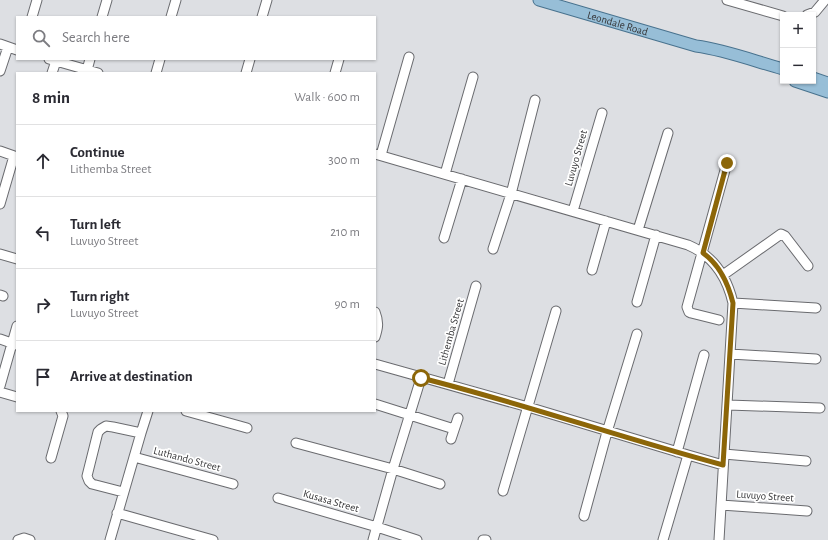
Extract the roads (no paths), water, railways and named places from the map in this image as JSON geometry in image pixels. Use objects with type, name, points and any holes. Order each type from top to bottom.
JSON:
[{"type":"main road","name":"Leondale Road","points":[[539,0],[696,46],[780,76]]},
{"type":"main road","name":"Leondale Road","points":[[696,46],[711,48],[780,68]]},
{"type":"main road","points":[[816,79],[828,83]]},
{"type":"main road","points":[[804,84],[828,92]]},
{"type":"street","points":[[32,16],[37,0]]},
{"type":"street","points":[[102,16],[107,0]]},
{"type":"street","points":[[171,16],[176,0]]},
{"type":"street","points":[[262,16],[267,0]]},
{"type":"street","points":[[727,0],[757,4],[780,15]]},
{"type":"street","points":[[815,12],[825,0]]},
{"type":"street","points":[[0,71],[4,46],[16,50]]},
{"type":"street","name":"Luvuyo Street","points":[[410,57],[378,154],[688,245],[703,253],[716,264],[728,285],[733,303],[719,540]]},
{"type":"street","points":[[52,72],[52,60],[94,72]]},
{"type":"street","points":[[87,70],[90,60]]},
{"type":"street","points":[[156,72],[160,60]]},
{"type":"street","points":[[246,72],[250,60]]},
{"type":"street","points":[[335,72],[339,60]]},
{"type":"street","points":[[446,174],[473,76]]},
{"type":"street","points":[[493,249],[511,194],[535,100]]},
{"type":"street","name":"Luvuyo Street","points":[[573,211],[602,113]]},
{"type":"street","points":[[638,230],[668,133]]},
{"type":"street","points":[[0,151],[16,157],[0,204]]},
{"type":"street","points":[[719,320],[691,313],[687,307],[727,163]]},
{"type":"street","points":[[444,238],[462,179]]},
{"type":"street","points":[[592,270],[606,221]]},
{"type":"street","points":[[723,275],[781,234],[785,236],[808,266]]},
{"type":"street","points":[[637,302],[656,236]]},
{"type":"street","points":[[0,254],[16,259]]},
{"type":"street","name":"Lithemba Street","points":[[448,384],[476,286]]},
{"type":"street","points":[[733,303],[816,308]]},
{"type":"street","points":[[503,491],[556,311]]},
{"type":"street","points":[[376,314],[378,319],[376,331]]},
{"type":"street","points":[[584,516],[607,432],[637,334]]},
{"type":"street","points":[[0,339],[15,344],[0,386]]},
{"type":"street","points":[[730,354],[816,358]]},
{"type":"street","points":[[677,452],[704,355]]},
{"type":"street","points":[[376,364],[723,465]]},
{"type":"street","points":[[373,540],[409,414],[421,378]]},
{"type":"street","points":[[0,392],[16,396]]},
{"type":"street","points":[[376,404],[454,429]]},
{"type":"street","points":[[728,405],[820,408]]},
{"type":"street","points":[[51,458],[63,416],[61,412]]},
{"type":"street","points":[[110,540],[140,433],[148,412]]},
{"type":"street","points":[[190,412],[248,428]]},
{"type":"street","points":[[451,439],[458,418]]},
{"type":"street","points":[[123,492],[92,484],[89,481],[87,476],[98,432],[106,426],[140,433]]},
{"type":"street","points":[[296,443],[393,469],[440,484]]},
{"type":"street","points":[[724,454],[806,461]]},
{"type":"street","points":[[663,540],[688,456]]},
{"type":"street","name":"Luthando Street","points":[[134,457],[233,484]]},
{"type":"street","name":"Kusasa Street","points":[[278,498],[417,540]]},
{"type":"street","name":"Luvuyo Street","points":[[721,505],[808,511]]},
{"type":"street","points":[[117,513],[213,540]]},
{"type":"street","points":[[18,540],[24,538],[30,540]]}]
